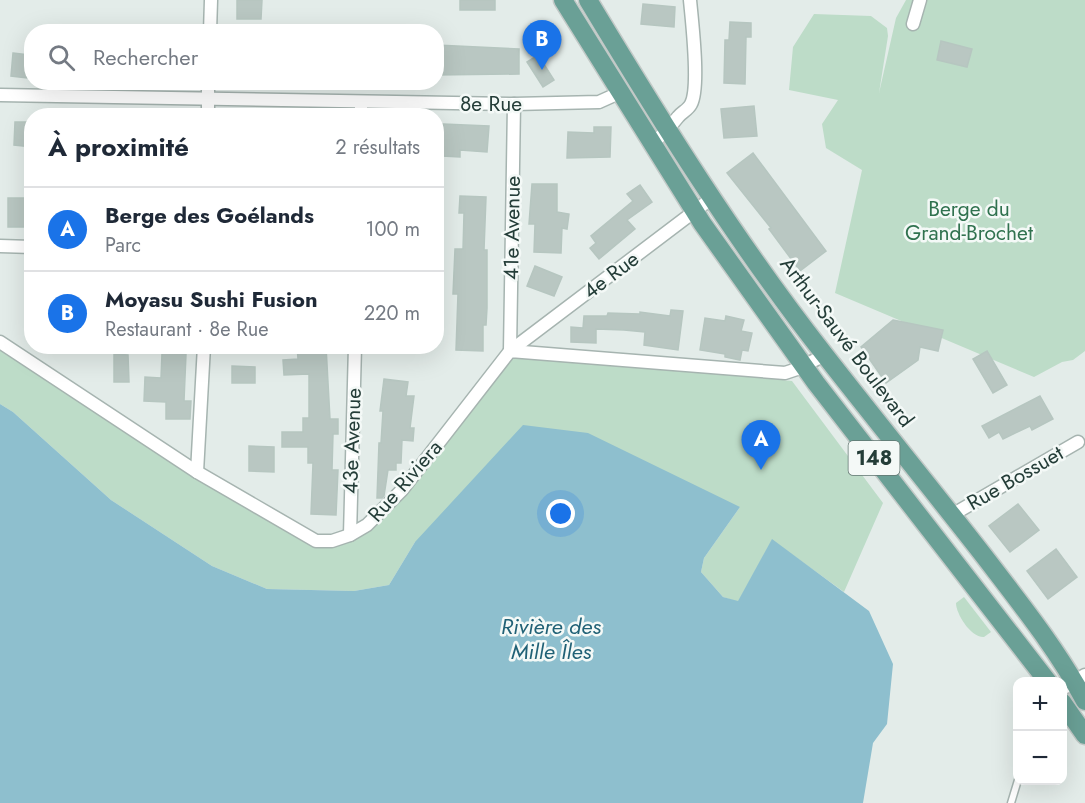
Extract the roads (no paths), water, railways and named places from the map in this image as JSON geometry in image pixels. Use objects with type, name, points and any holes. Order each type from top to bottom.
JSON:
[{"type":"main road","name":"148","points":[[563,0],[619,93],[695,211],[804,366],[1045,677]]},
{"type":"main road","name":"Arthur-Sauvé Boulevard","points":[[588,0],[712,198],[825,355],[1033,619],[1085,701]]},
{"type":"main road","points":[[1067,709],[1085,735]]},
{"type":"street","points":[[210,24],[211,0]]},
{"type":"street","points":[[651,143],[668,131],[679,115],[691,105],[694,96],[690,0]]},
{"type":"street","points":[[913,24],[920,0]]},
{"type":"street","points":[[208,90],[208,108]]},
{"type":"street","name":"8e Rue","points":[[392,108],[599,102],[619,93]]},
{"type":"street","name":"8e Rue","points":[[0,95],[208,100],[344,108]]},
{"type":"street","name":"41e Avenue","points":[[510,351],[514,104]]},
{"type":"street","name":"4e Rue","points":[[510,351],[712,198]]},
{"type":"street","points":[[0,246],[24,247]]},
{"type":"street","name":"Rue Riviera","points":[[0,342],[197,472],[316,541],[332,541],[350,536],[367,525],[402,490],[510,351]]},
{"type":"street","points":[[510,351],[785,373],[825,355]]},
{"type":"street","points":[[197,472],[204,354]]},
{"type":"street","name":"43e Avenue","points":[[350,536],[355,354]]},
{"type":"street","name":"Rue Bossuet","points":[[952,515],[1078,442]]},
{"type":"lane","points":[[1011,803],[1016,785]]},
{"type":"water","name":"Rivière des Mille Îles","points":[[0,404],[13,412],[111,500],[212,566],[267,589],[354,591],[389,585],[415,542],[523,425],[588,433],[740,507],[704,558],[701,572],[723,597],[738,601],[772,539],[869,611],[893,664],[887,724],[873,743],[863,803],[0,803]]},
{"type":"place","name":"Moyasu Sushi Fusion","points":[[542,70]]},
{"type":"place","name":"Berge des Goélands","points":[[761,470]]},
{"type":"park label","name":"Berge du Grand-Brochet","points":[[969,221]]}]
